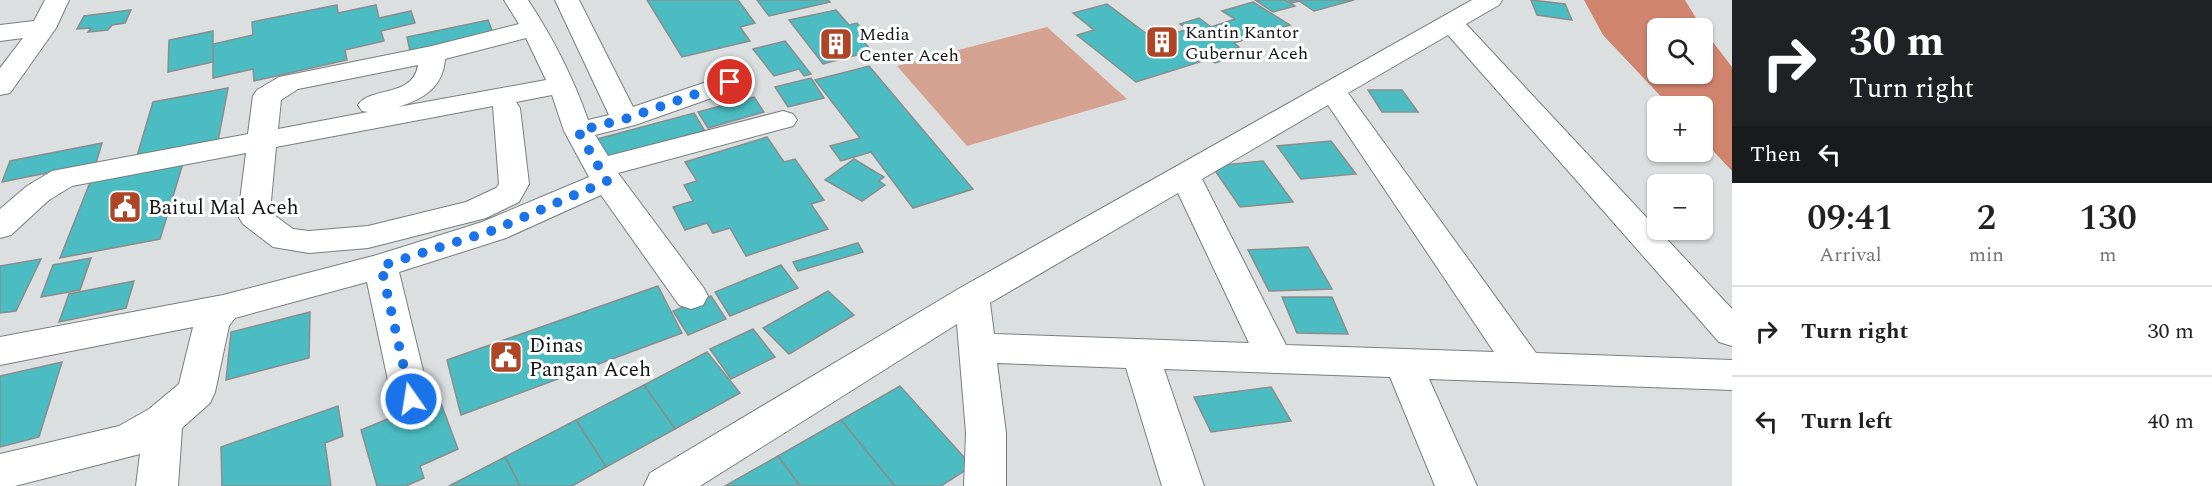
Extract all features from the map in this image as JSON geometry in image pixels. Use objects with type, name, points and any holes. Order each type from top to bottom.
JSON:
[{"type":"street","points":[[0,87],[43,28],[57,0]]},
{"type":"street","points":[[567,0],[625,119]]},
{"type":"street","points":[[665,486],[972,297],[1491,0]]},
{"type":"street","points":[[506,108],[514,184],[508,195],[475,210],[368,237],[309,242],[285,238],[254,216],[267,96],[289,83],[432,54],[525,14],[565,91],[578,131],[604,174],[691,296]]},
{"type":"street","points":[[1451,22],[1732,332]]},
{"type":"street","points":[[0,33],[43,28]]},
{"type":"street","points":[[578,131],[625,119],[730,82]]},
{"type":"street","points":[[1332,90],[1525,367]]},
{"type":"street","points":[[263,140],[506,108],[565,91]]},
{"type":"street","points":[[0,227],[38,193],[63,178],[263,140],[565,91]]},
{"type":"street","points":[[0,351],[223,308],[381,266],[494,230],[604,174],[783,120]]},
{"type":"street","points":[[1185,175],[1274,358]]},
{"type":"street","points":[[381,266],[411,399]]},
{"type":"street","points":[[972,297],[986,433],[985,486]]},
{"type":"street","points":[[0,472],[128,441],[163,421],[196,392],[212,323],[223,308]]},
{"type":"street","points":[[977,348],[1732,375]]},
{"type":"street","points":[[1140,354],[1183,486]]},
{"type":"street","points":[[1403,363],[1456,486]]},
{"type":"street","points":[[157,486],[163,421]]},
{"type":"shaded area","points":[[1584,0],[1685,0],[1696,18],[1647,18],[1647,82],[1603,35]]},
{"type":"shaded area","points":[[1047,27],[1127,99],[967,146],[897,66]]},
{"type":"shaded area","points":[[1713,42],[1732,67],[1732,171],[1713,151],[1713,96],[1661,96],[1649,84],[1713,84]]},
{"type":"building","points":[[647,0],[738,0],[755,23],[740,27],[750,41],[682,57]]},
{"type":"building","points":[[757,0],[828,0],[830,2],[769,16]]},
{"type":"building","points":[[1255,0],[1285,0],[1295,6],[1273,12]]},
{"type":"building","points":[[1288,0],[1354,0],[1314,11],[1299,1],[1292,3]]},
{"type":"building","points":[[1531,0],[1565,4],[1572,20],[1537,15]]},
{"type":"building","name":"Kantin Kantor Gubernur Aceh","points":[[1253,2],[1290,25],[1234,43],[1239,47],[1234,49],[1241,55],[1215,63],[1209,59],[1136,82],[1077,35],[1094,30],[1073,13],[1107,4],[1155,40],[1188,29],[1180,24],[1199,18],[1211,27],[1235,19],[1222,11]]},
{"type":"building","points":[[337,5],[338,13],[376,5],[379,18],[411,11],[415,23],[381,31],[384,41],[345,50],[347,60],[254,81],[253,69],[213,78],[213,44],[253,35],[252,22]]},
{"type":"building","points":[[131,10],[125,23],[112,25],[108,30],[88,32],[91,28],[77,29],[84,16]]},
{"type":"building","name":"Media Center Aceh","points":[[836,10],[849,25],[857,23],[867,34],[859,36],[872,51],[823,64],[789,20]]},
{"type":"building","points":[[488,20],[493,33],[410,51],[407,37]]},
{"type":"building","points":[[213,31],[213,62],[168,72],[169,40]]},
{"type":"building","points":[[785,41],[811,74],[804,76],[799,69],[774,76],[753,49]]},
{"type":"building","points":[[869,66],[973,189],[913,208],[871,152],[841,161],[830,146],[860,138],[815,80]]},
{"type":"building","points":[[811,78],[824,98],[788,107],[775,87]]},
{"type":"building","points":[[228,88],[218,141],[137,156],[153,102]]},
{"type":"building","points":[[1368,90],[1402,90],[1418,112],[1382,112]]},
{"type":"building","points":[[754,97],[764,112],[708,128],[698,112]]},
{"type":"building","points":[[694,113],[706,133],[608,160],[597,139]]},
{"type":"building","points":[[767,137],[784,162],[795,159],[824,200],[811,204],[828,229],[746,256],[730,228],[713,233],[707,223],[685,230],[673,207],[693,201],[684,185],[697,181],[685,162]]},
{"type":"building","points":[[1331,141],[1356,174],[1301,179],[1277,146]]},
{"type":"building","points":[[102,143],[96,163],[2,182],[10,161]]},
{"type":"building","points":[[854,159],[884,177],[879,181],[885,185],[862,201],[825,180]]},
{"type":"building","name":"Baitul Mal Aceh","points":[[184,160],[160,239],[60,258],[93,175]]},
{"type":"building","points":[[1263,161],[1293,202],[1240,207],[1212,166]]},
{"type":"building","points":[[858,243],[863,252],[798,271],[793,262]]},
{"type":"building","points":[[1308,247],[1332,289],[1269,291],[1248,250]]},
{"type":"building","points":[[91,258],[80,290],[41,297],[53,265]]},
{"type":"building","points":[[41,259],[16,311],[0,313],[0,266]]},
{"type":"building","points":[[781,265],[798,288],[730,316],[715,292]]},
{"type":"building","points":[[134,281],[126,308],[59,322],[69,294]]},
{"type":"building","points":[[658,286],[682,333],[461,415],[447,360]]},
{"type":"building","points":[[828,291],[854,315],[789,354],[763,328]]},
{"type":"building","points":[[711,296],[726,319],[688,335],[673,311]]},
{"type":"building","points":[[1282,297],[1332,297],[1348,334],[1297,333]]},
{"type":"building","points":[[310,312],[309,358],[226,380],[231,332]]},
{"type":"building","points":[[753,329],[775,357],[731,379],[710,349]]},
{"type":"building","points":[[707,352],[740,393],[675,429],[644,385]]},
{"type":"building","points":[[62,362],[39,437],[0,447],[0,376]]},
{"type":"building","points":[[644,385],[675,429],[606,467],[576,420]]},
{"type":"building","points":[[900,386],[972,466],[941,486],[895,486],[841,420]]},
{"type":"building","points":[[1271,387],[1291,421],[1211,432],[1194,397]]},
{"type":"building","points":[[439,398],[458,449],[420,466],[424,478],[406,486],[377,486],[361,430]]},
{"type":"building","points":[[338,406],[343,436],[325,443],[331,486],[222,486],[221,447]]},
{"type":"building","points":[[576,420],[606,467],[572,486],[520,486],[505,457]]},
{"type":"building","points":[[841,420],[895,486],[800,486],[778,456]]},
{"type":"building","points":[[778,456],[800,486],[725,486]]},
{"type":"building","points":[[505,457],[520,486],[449,486]]},
{"type":"place","name":"Kantin Kantor Gubernur Aceh","points":[[1162,42]]},
{"type":"place","name":"Media Center Aceh","points":[[836,44]]},
{"type":"place","name":"Baitul Mal Aceh","points":[[125,207]]},
{"type":"place","name":"Dinas Pangan Aceh","points":[[506,357]]},
{"type":"route","points":[[411,399],[381,266],[494,230],[607,181],[578,131],[625,119],[730,82]]}]
